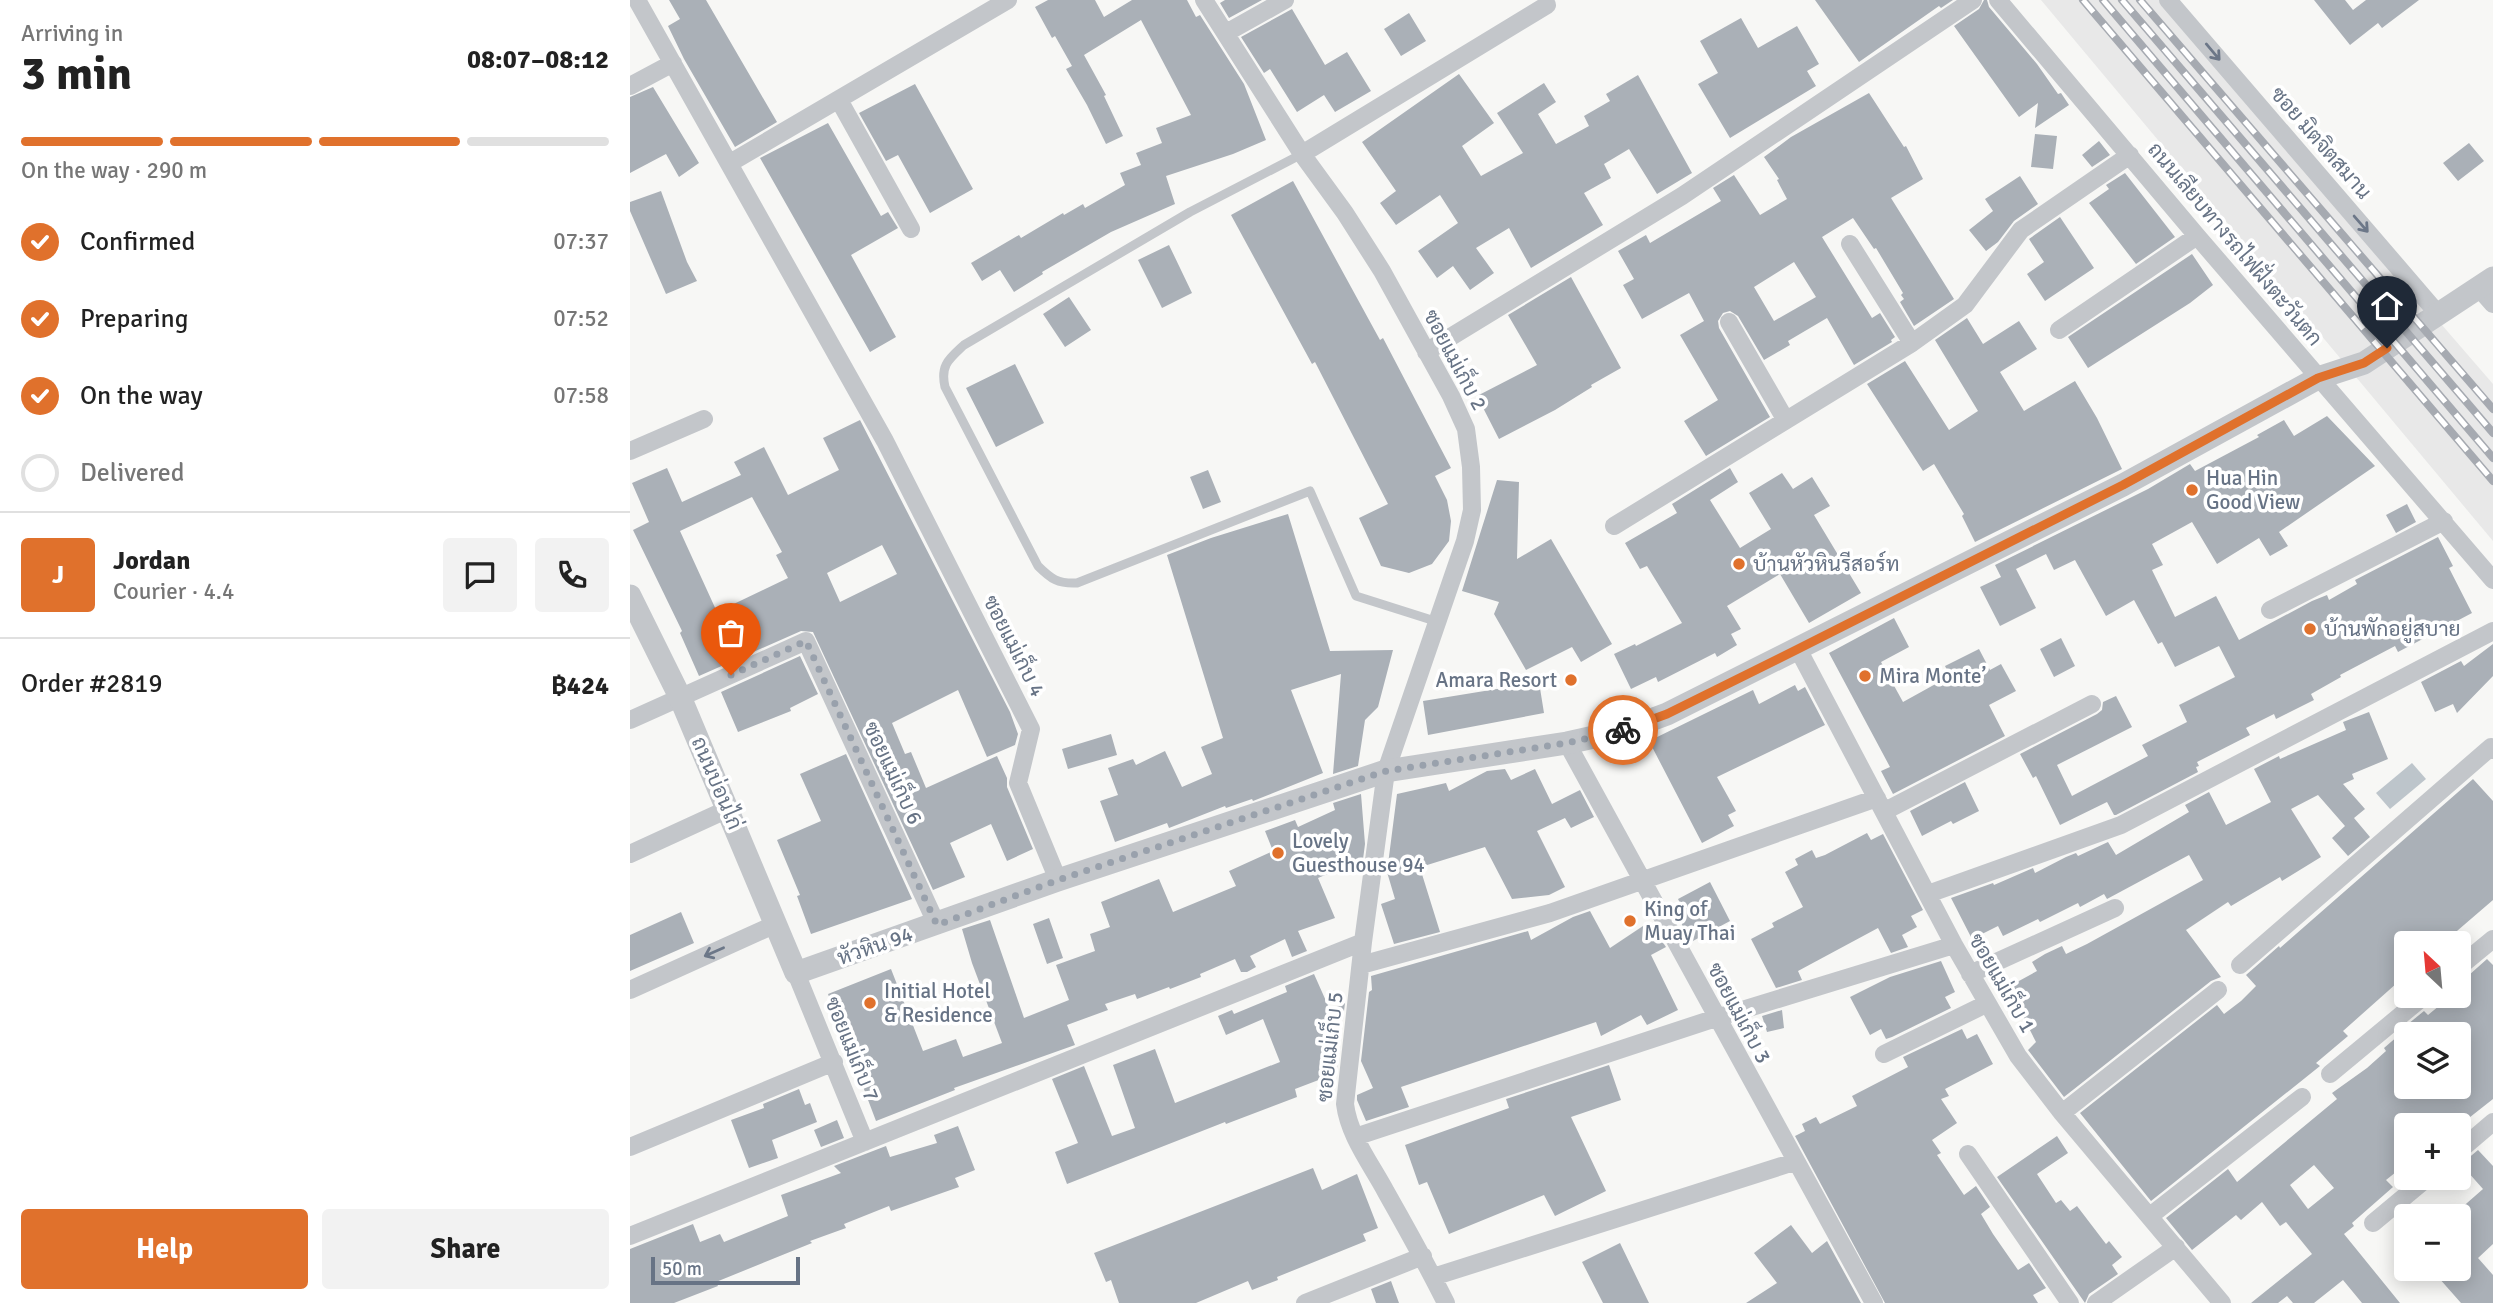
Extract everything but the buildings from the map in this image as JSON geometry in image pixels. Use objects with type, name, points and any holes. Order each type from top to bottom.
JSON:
[{"type":"street","name":"ซอยแม่เก็บ 4","points":[[636,0],[885,441],[1031,729],[1018,783],[1058,880]]},
{"type":"street","points":[[730,163],[1008,0]]},
{"type":"street","name":"ซอยแม่เก็บ 2","points":[[1204,0],[1302,154],[1345,213],[1382,271],[1451,396],[1465,429],[1472,510],[1465,541],[1386,771]]},
{"type":"street","points":[[1226,33],[1285,0]]},
{"type":"street","points":[[1426,352],[1682,196],[1973,0]]},
{"type":"street","name":"ถนนเลียบทางรถไฟฝั่งตะวันตก","points":[[1998,0],[2493,580]]},
{"type":"street","name":"ซอย มิตจิตสมาน","points":[[2168,0],[2439,315]]},
{"type":"street","points":[[1302,154],[1547,5]]},
{"type":"street","points":[[630,86],[673,64]]},
{"type":"street","points":[[839,100],[911,229]]},
{"type":"street","points":[[1614,526],[1912,343],[1965,305],[2021,230],[2130,155]]},
{"type":"street","points":[[2059,330],[2197,236]]},
{"type":"street","points":[[1850,244],[1912,343]]},
{"type":"street","name":"หัวหิน 94","points":[[796,973],[1058,880],[1386,771],[1567,743],[1621,731],[1667,714],[2123,485],[2318,378],[2364,363],[2439,315],[2488,290]]},
{"type":"street","points":[[1728,322],[1786,419]]},
{"type":"street","points":[[630,451],[704,419]]},
{"type":"street","points":[[2270,610],[2444,521]]},
{"type":"street","name":"ถนนบ่อนไก่","points":[[630,596],[680,697],[796,973]]},
{"type":"street","points":[[1928,894],[2121,825],[2493,631]]},
{"type":"street","name":"ซอยแม่เก็บ 6","points":[[680,697],[806,641],[937,925]]},
{"type":"street","name":"ซอยแม่เก็บ 1","points":[[1798,649],[1954,945],[2018,1056],[2062,1113],[2222,1303]]},
{"type":"street","points":[[630,720],[680,697]]},
{"type":"street","points":[[1361,965],[1550,913],[1881,805],[2092,704]]},
{"type":"street","name":"ซอยแม่เก็บ 3","points":[[1567,743],[1868,1301]]},
{"type":"street","points":[[2240,965],[2492,748]]},
{"type":"street","name":"ซอยแม่เก็บ 5","points":[[1386,771],[1345,1104],[1355,1137],[1423,1256],[1446,1303]]},
{"type":"street","points":[[630,854],[728,809]]},
{"type":"street","points":[[1970,974],[2115,908]]},
{"type":"street","points":[[630,989],[776,924]]},
{"type":"street","points":[[2471,957],[2493,939]]},
{"type":"street","points":[[630,1237],[1363,942]]},
{"type":"street","points":[[1355,1137],[1716,1018],[1954,945]]},
{"type":"street","name":"ซอยแม่เก็บ 7","points":[[796,973],[865,1142]]},
{"type":"street","points":[[2062,1113],[2218,990]]},
{"type":"street","points":[[1884,1054],[1986,1004]]},
{"type":"street","points":[[2330,1074],[2410,1008]]},
{"type":"street","points":[[630,1147],[834,1062]]},
{"type":"street","points":[[2150,1216],[2302,1097]]},
{"type":"street","points":[[2471,1141],[2493,1122]]},
{"type":"street","points":[[1968,1154],[2070,1303]]},
{"type":"street","points":[[1433,1277],[1794,1162]]},
{"type":"street","points":[[2372,1223],[2412,1190]]},
{"type":"street","points":[[2096,1303],[2176,1247]]},
{"type":"street","points":[[1305,1303],[1423,1256]]},
{"type":"lane","points":[[1302,154],[1191,212],[964,345],[950,358],[942,373],[945,387],[1038,566],[1048,577],[1061,584],[1077,583],[1310,491],[1356,596],[1438,622]]},
{"type":"shaded area","points":[[2041,0],[2161,0],[2493,384],[2493,541]]},
{"type":"shaded area","points":[[2412,763],[2426,779],[2390,809],[2376,793]]},
{"type":"railway","points":[[2083,0],[2493,481]]},
{"type":"railway","points":[[2103,0],[2493,458]]},
{"type":"railway","points":[[2122,0],[2493,433]]},
{"type":"railway","points":[[2140,0],[2493,409]]},
{"type":"way so far","points":[[731,675],[806,641],[937,925],[1058,880],[1386,771],[1567,743],[1623,730]]},
{"type":"place","name":"Hua Hin Good View","points":[[2192,490]]},
{"type":"place","name":"บ้านหัวหินรีสอร์ท","points":[[1739,564]]},
{"type":"place","name":"บ้านพักอยู่สบาย","points":[[2310,629]]},
{"type":"place","name":"Mira Monte’","points":[[1865,676]]},
{"type":"place","name":"Amara Resort","points":[[1571,680]]},
{"type":"place","name":"Lovely Guesthouse 94","points":[[1278,853]]},
{"type":"place","name":"King of Muay Thai","points":[[1630,921]]},
{"type":"place","name":"Initial Hotel & Residence","points":[[870,1003]]},
{"type":"route","points":[[1623,730],[1667,714],[1798,649],[2123,485],[2318,378],[2364,363],[2387,348]]}]
